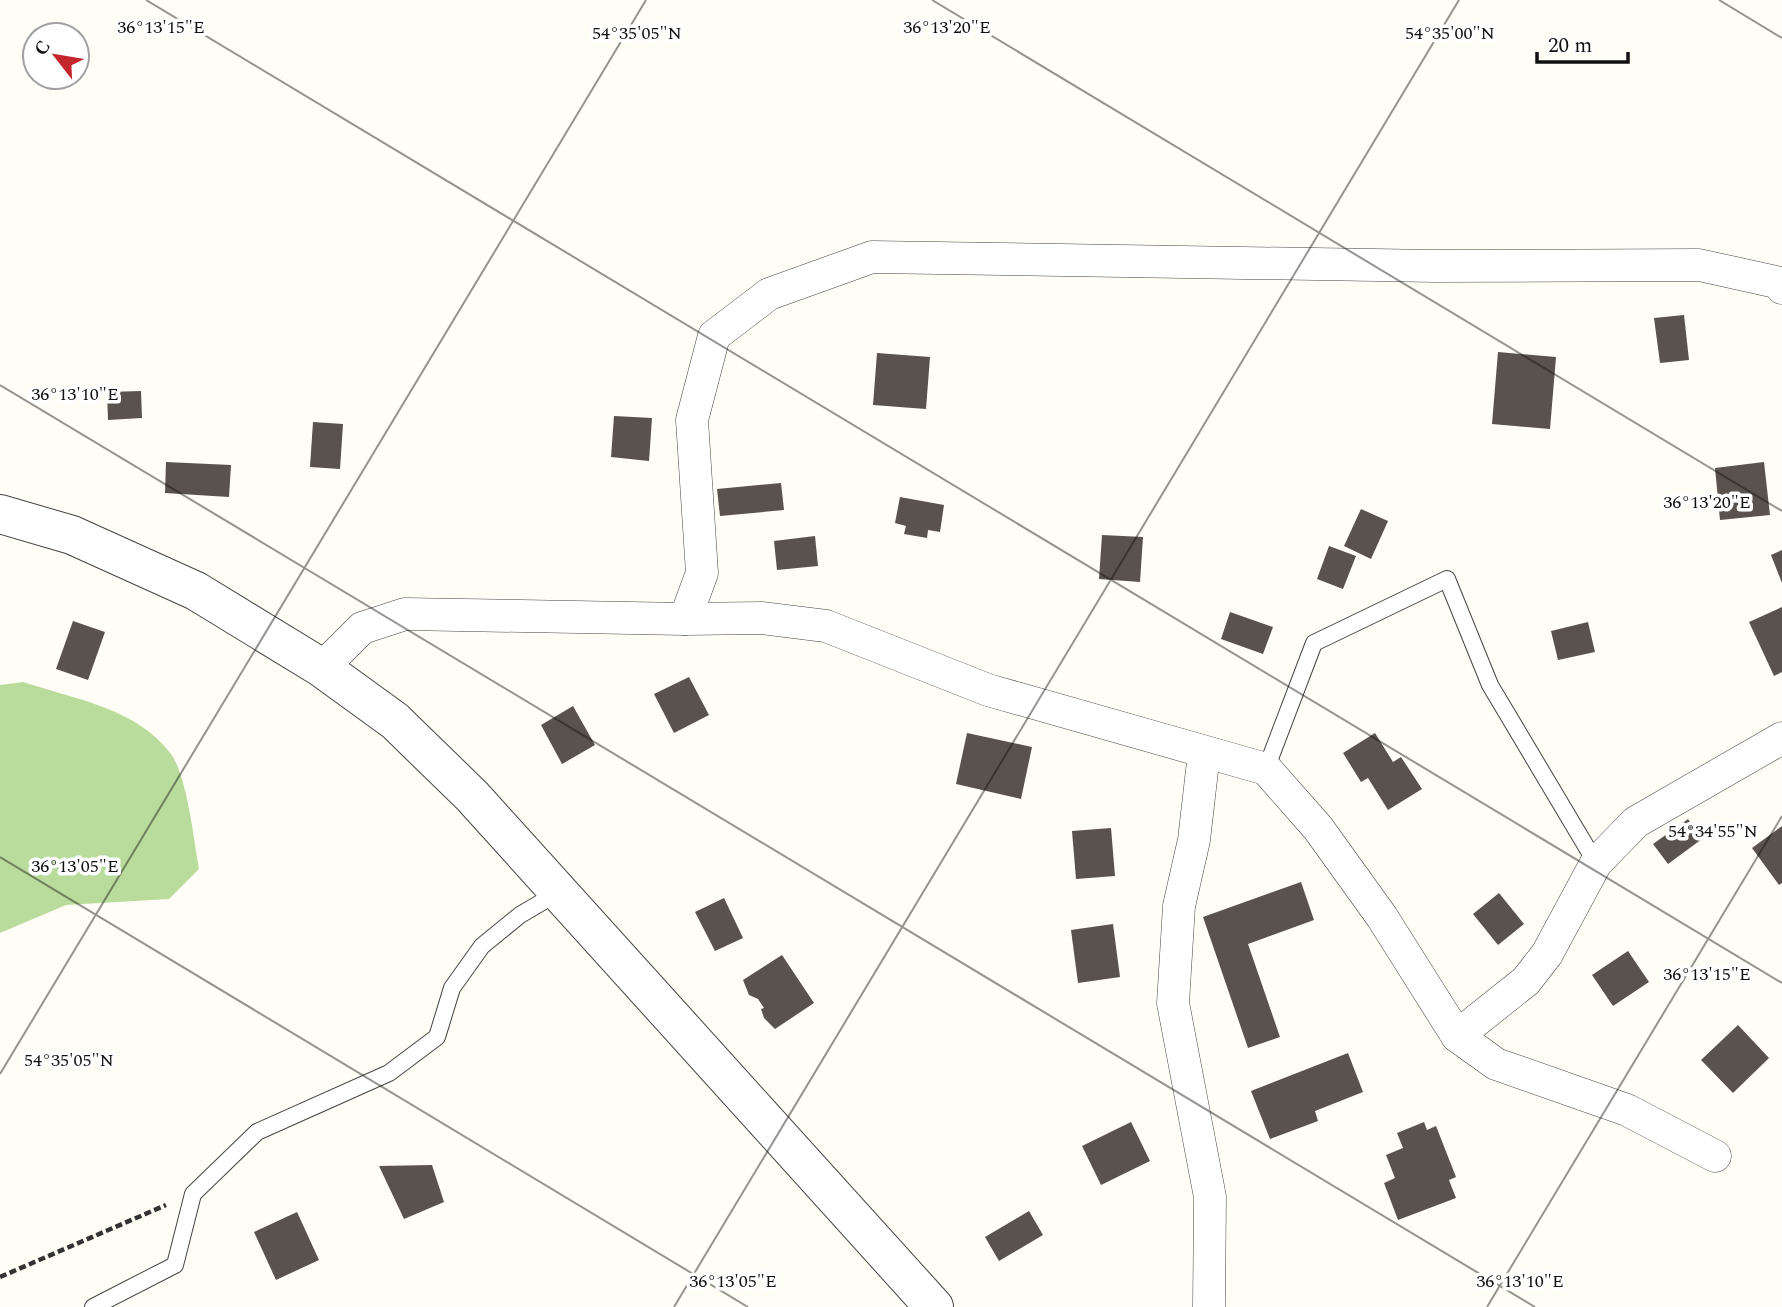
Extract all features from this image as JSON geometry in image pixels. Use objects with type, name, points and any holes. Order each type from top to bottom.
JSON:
[{"type":"street","points":[[685,620],[702,573],[692,420],[715,336],[769,294],[872,257],[1435,266],[1699,265],[1780,283],[1782,288]]},
{"type":"street","points":[[0,514],[72,535],[196,591],[322,668],[395,721],[472,796],[933,1307]]},
{"type":"street","points":[[322,668],[362,628],[405,614],[685,620],[761,618],[826,626],[988,690],[1266,769],[1318,828],[1382,917],[1457,1036],[1496,1064],[1627,1110],[1715,1156]]},
{"type":"street","points":[[1457,1036],[1526,981],[1547,954],[1596,863],[1636,822],[1782,738]]},
{"type":"street","points":[[1204,753],[1194,840],[1179,906],[1173,1003],[1210,1197],[1209,1307]]},
{"type":"lane","points":[[1266,769],[1314,643],[1447,579],[1490,685],[1596,863]]},
{"type":"lane","points":[[93,1307],[175,1265],[193,1194],[257,1132],[389,1073],[437,1037],[452,988],[482,946],[520,915],[559,892]]},
{"type":"path","points":[[0,1277],[193,1194]]},
{"type":"green space","points":[[23,682],[123,715],[157,738],[171,754],[186,793],[199,869],[169,899],[66,905],[0,933],[0,685]]},
{"type":"building","points":[[1684,315],[1689,360],[1660,363],[1654,318]]},
{"type":"building","points":[[1498,352],[1556,357],[1550,429],[1492,424]]},
{"type":"building","points":[[877,353],[930,357],[926,409],[873,405]]},
{"type":"building","points":[[141,391],[142,418],[108,420],[107,392]]},
{"type":"building","points":[[614,416],[652,418],[649,461],[611,457]]},
{"type":"building","points":[[313,422],[343,424],[340,469],[310,467]]},
{"type":"building","points":[[166,462],[231,465],[229,497],[165,493]]},
{"type":"building","points":[[1764,462],[1770,515],[1720,520],[1715,468]]},
{"type":"building","points":[[781,483],[784,510],[720,516],[717,489]]},
{"type":"building","points":[[900,497],[944,505],[940,532],[928,530],[927,538],[904,534],[906,526],[895,523]]},
{"type":"building","points":[[1361,509],[1388,521],[1371,559],[1344,546]]},
{"type":"building","points":[[1102,535],[1143,537],[1140,582],[1099,579]]},
{"type":"building","points":[[815,536],[818,566],[777,570],[774,541]]},
{"type":"building","points":[[1329,546],[1356,556],[1343,589],[1317,579]]},
{"type":"building","points":[[1782,550],[1782,583],[1771,555]]},
{"type":"building","points":[[1782,607],[1782,672],[1774,676],[1749,622]]},
{"type":"building","points":[[1230,612],[1273,627],[1263,654],[1221,639]]},
{"type":"building","points":[[73,621],[105,632],[88,680],[56,669]]},
{"type":"building","points":[[1588,622],[1595,652],[1558,660],[1551,631]]},
{"type":"building","points":[[689,677],[709,715],[674,733],[654,694]]},
{"type":"building","points":[[573,706],[595,745],[562,764],[541,725]]},
{"type":"building","points":[[967,733],[1032,747],[1021,799],[956,784]]},
{"type":"building","points":[[1375,733],[1393,762],[1401,757],[1422,789],[1388,810],[1368,778],[1361,782],[1343,753]]},
{"type":"building","points":[[1688,819],[1702,839],[1668,864],[1653,844]]},
{"type":"building","points":[[1782,826],[1782,883],[1779,885],[1752,848]]},
{"type":"building","points":[[1111,828],[1115,876],[1076,879],[1072,831]]},
{"type":"building","points":[[1301,882],[1314,920],[1248,944],[1280,1037],[1248,1048],[1203,917]]},
{"type":"building","points":[[1499,893],[1524,924],[1498,945],[1473,914]]},
{"type":"building","points":[[724,898],[743,938],[715,951],[695,912]]},
{"type":"building","points":[[1113,924],[1120,977],[1078,983],[1071,930]]},
{"type":"building","points":[[1628,951],[1649,982],[1613,1006],[1592,975]]},
{"type":"building","points":[[782,955],[814,1003],[775,1029],[764,1018],[761,1009],[764,1008],[758,999],[749,995],[743,980]]},
{"type":"building","points":[[1738,1025],[1769,1058],[1733,1093],[1701,1060]]},
{"type":"building","points":[[1348,1053],[1363,1092],[1315,1111],[1318,1121],[1270,1139],[1251,1091]]},
{"type":"building","points":[[1131,1122],[1150,1161],[1101,1185],[1082,1146]]},
{"type":"building","points":[[1424,1122],[1427,1130],[1436,1126],[1456,1177],[1449,1180],[1456,1198],[1398,1220],[1384,1183],[1395,1178],[1386,1155],[1403,1148],[1397,1133]]},
{"type":"building","points":[[432,1165],[444,1202],[404,1219],[379,1166]]},
{"type":"building","points":[[1029,1211],[1043,1235],[999,1261],[985,1237]]},
{"type":"building","points":[[297,1212],[319,1260],[276,1280],[254,1232]]}]
